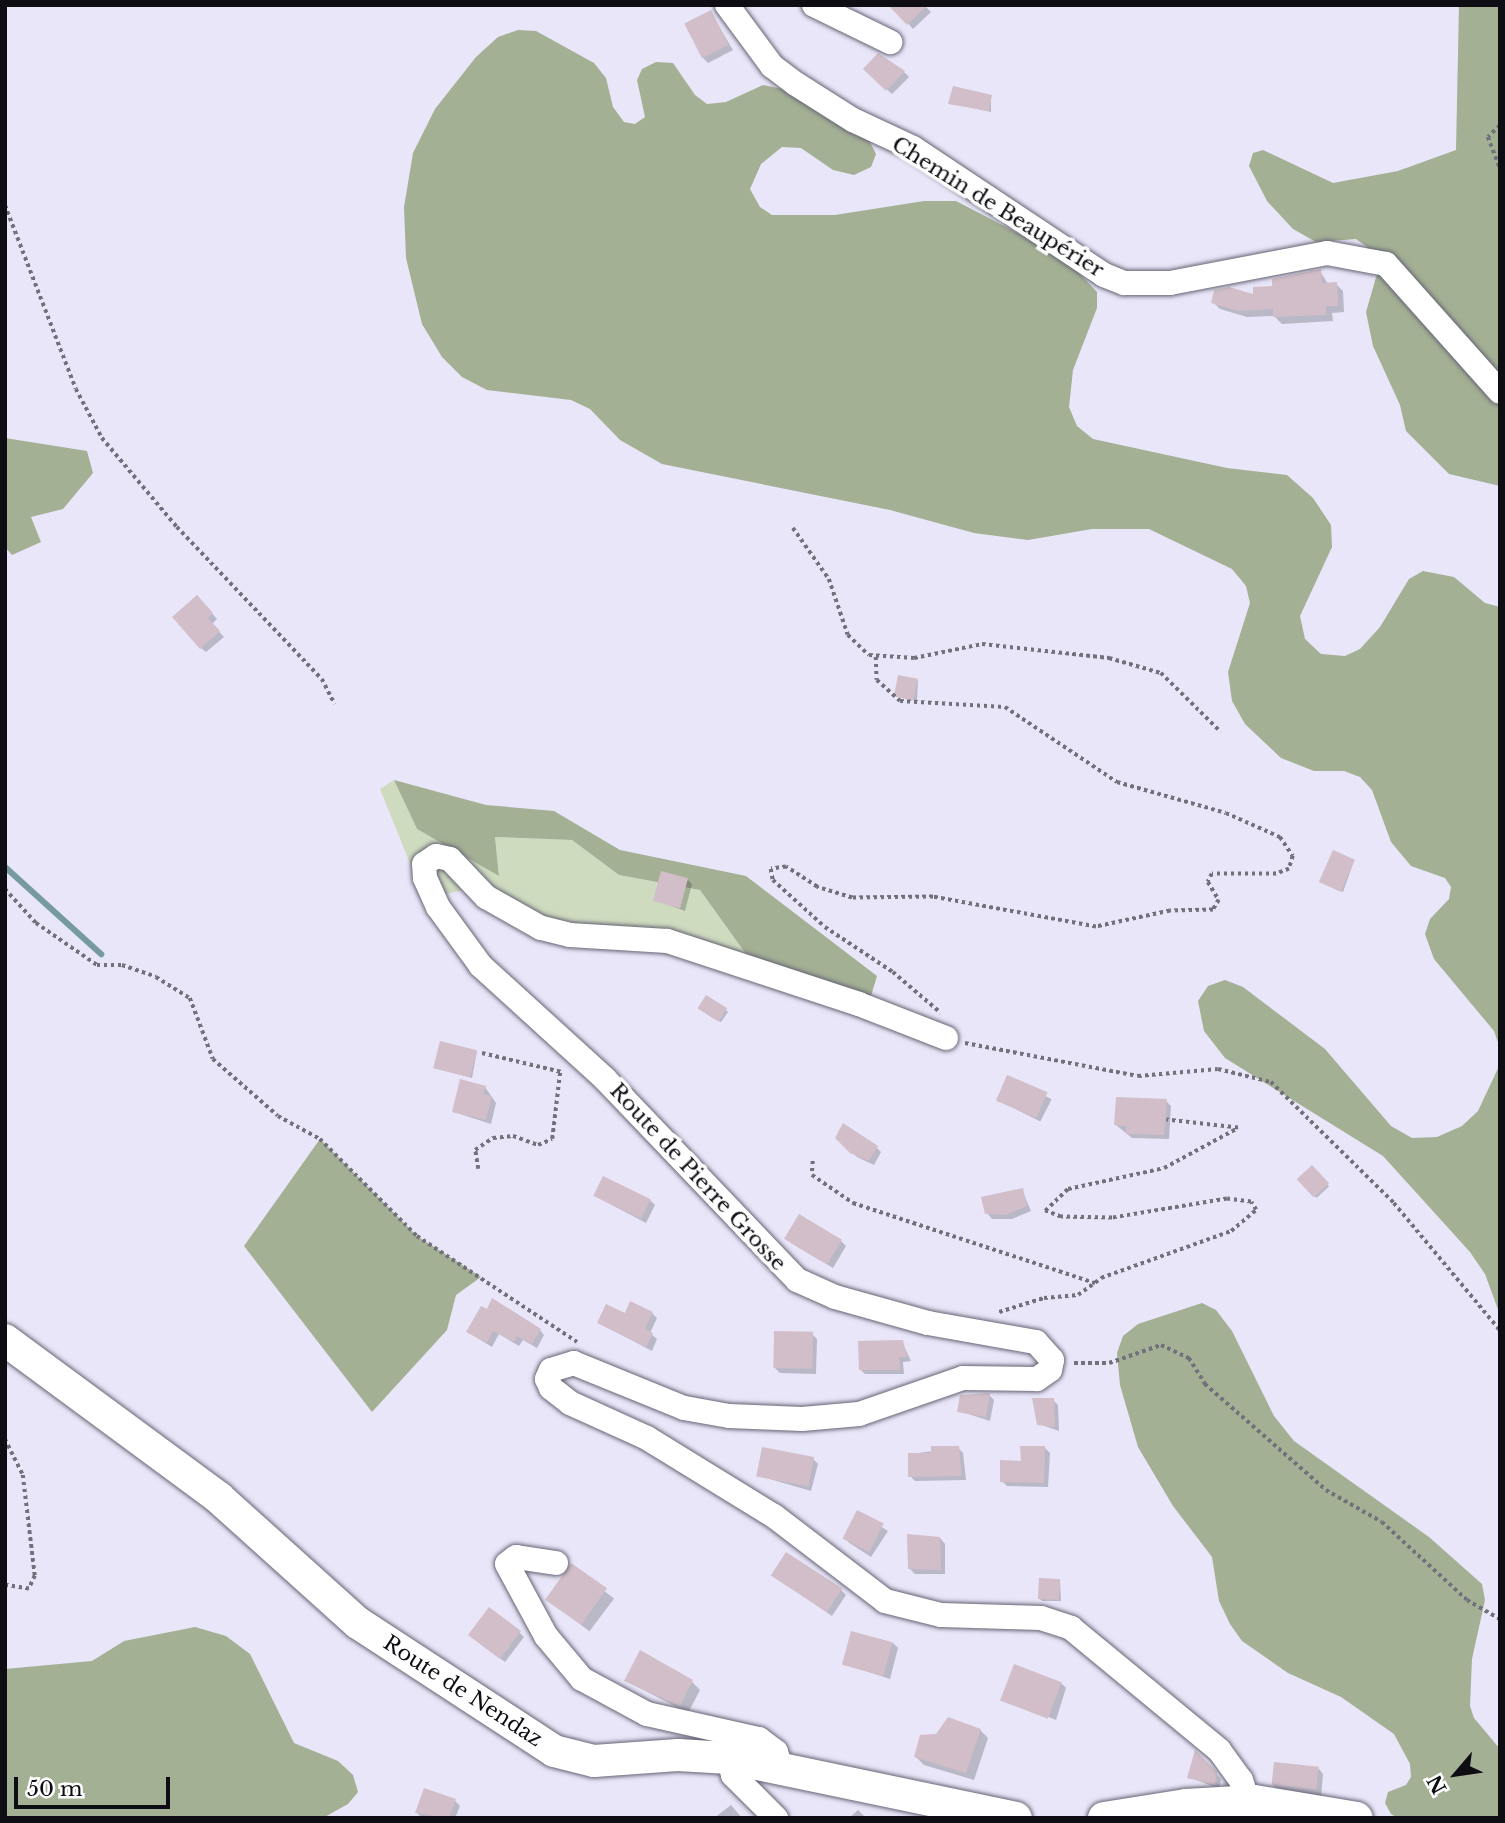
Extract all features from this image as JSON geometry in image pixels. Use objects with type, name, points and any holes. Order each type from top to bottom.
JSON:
[{"type":"main road","name":"Route de Nendaz","points":[[5,1340],[219,1498],[358,1623],[545,1745],[594,1761],[678,1755],[729,1758],[1016,1818]]},
{"type":"main road","points":[[1104,1818],[1238,1807],[1357,1818]]},
{"type":"street","name":"Chemin de Beaupérier","points":[[727,5],[760,52],[780,72],[853,120],[913,148],[1104,275],[1124,283],[1170,283],[1327,253],[1387,264],[1500,392]]},
{"type":"street","points":[[746,5],[760,52]]},
{"type":"street","points":[[814,5],[890,42]]},
{"type":"street","name":"Route de Pierre Grosse","points":[[946,1038],[859,1004],[667,941],[570,935],[541,928],[486,897],[450,859],[431,858],[423,871],[433,897],[481,966],[605,1079],[797,1280],[835,1297],[928,1323],[1036,1342],[1048,1351],[1052,1363]]},
{"type":"street","points":[[1052,1363],[1050,1370],[1037,1379],[963,1378],[859,1414],[802,1419],[697,1411],[660,1400],[575,1363],[553,1368],[548,1384],[561,1397],[647,1438],[774,1516],[885,1601],[953,1617],[1041,1618],[1079,1632],[1224,1755],[1241,1780],[1238,1807]]},
{"type":"street","points":[[556,1563],[516,1557],[507,1564],[546,1636],[582,1679],[647,1714],[759,1739],[776,1752],[781,1767]]},
{"type":"street","points":[[729,1758],[733,1775],[776,1818]]},
{"type":"path","points":[[1500,126],[1488,137],[1500,168]]},
{"type":"path","points":[[5,205],[76,389],[102,438],[177,527],[323,679],[335,704]]},
{"type":"path","points":[[793,528],[829,579],[848,635],[862,651],[876,657],[914,658],[982,645],[1096,655],[1161,673],[1221,732]]},
{"type":"path","points":[[876,657],[877,680],[900,701],[1005,707],[1117,782],[1226,813],[1280,837],[1293,856],[1289,869],[1276,874],[1212,874],[1208,882],[1219,900],[1213,910],[1170,911],[1096,927],[1000,913],[933,897],[852,898],[817,887],[786,867],[771,869],[773,880],[825,928],[938,1007],[947,1026],[946,1038],[1139,1076],[1218,1069],[1271,1082],[1394,1203],[1500,1330]]},
{"type":"path","points":[[5,889],[36,923],[97,965],[122,965],[156,977],[190,998],[214,1059],[278,1116],[320,1139],[417,1236],[578,1342],[550,1352],[553,1368]]},
{"type":"path","points":[[482,1053],[591,1082],[605,1079]]},
{"type":"path","points":[[478,1169],[475,1150],[493,1138],[513,1136],[538,1145],[552,1139],[561,1072]]},
{"type":"path","points":[[997,1313],[1044,1298],[1078,1295],[1095,1283],[1231,1231],[1256,1210],[1251,1202],[1227,1199],[1112,1218],[1062,1217],[1045,1211],[1068,1189],[1164,1168],[1238,1128],[1166,1120]]},
{"type":"path","points":[[813,1161],[812,1175],[853,1203],[1095,1283]]},
{"type":"path","points":[[1052,1363],[1109,1363],[1161,1345],[1189,1358],[1205,1384],[1326,1490],[1381,1522],[1467,1600],[1500,1619]]},
{"type":"path","points":[[5,1439],[23,1475],[35,1576],[29,1589],[5,1585]]},
{"type":"green space","points":[[1459,5],[1500,5],[1500,486],[1449,474],[1406,431],[1400,405],[1373,346],[1366,312],[1377,274],[1367,247],[1356,239],[1316,242],[1293,229],[1267,201],[1249,166],[1253,153],[1263,150],[1333,183],[1398,171],[1456,150]]},
{"type":"green space","points":[[518,30],[536,31],[594,63],[606,78],[613,107],[624,122],[635,124],[645,117],[637,80],[642,69],[656,62],[673,63],[695,95],[707,104],[726,102],[763,85],[783,89],[870,142],[876,154],[871,167],[854,175],[833,170],[801,148],[782,147],[761,164],[750,189],[760,207],[772,215],[835,215],[924,201],[956,201],[1064,257],[1097,292],[1097,308],[1073,370],[1069,407],[1077,426],[1093,439],[1227,468],[1287,475],[1313,498],[1331,525],[1332,547],[1300,616],[1305,639],[1321,654],[1345,656],[1360,649],[1380,627],[1409,579],[1423,571],[1454,577],[1485,603],[1500,607],[1500,1048],[1494,1031],[1434,959],[1425,934],[1430,919],[1449,899],[1451,887],[1445,878],[1411,866],[1391,842],[1372,790],[1360,777],[1344,771],[1314,771],[1281,758],[1245,724],[1232,701],[1228,672],[1250,603],[1246,586],[1232,569],[1149,529],[1092,529],[1028,540],[974,533],[890,510],[662,464],[620,440],[590,409],[571,400],[487,390],[462,377],[442,357],[422,324],[406,258],[404,207],[413,153],[435,109],[476,57],[498,37]]},
{"type":"green space","points":[[5,438],[87,451],[93,473],[63,509],[31,517],[41,542],[12,555],[5,547]]},
{"type":"green space","points":[[394,780],[417,829],[499,875],[495,837],[572,840],[619,875],[700,890],[746,954],[660,931],[578,932],[465,890],[424,898],[380,789]]},
{"type":"green space","points":[[394,780],[486,805],[554,811],[620,850],[746,876],[877,976],[871,996],[746,954],[700,890],[619,875],[572,840],[495,837],[499,876],[417,829]]},
{"type":"green space","points":[[1225,980],[1243,987],[1325,1049],[1391,1126],[1412,1138],[1437,1137],[1462,1126],[1478,1111],[1500,1064],[1500,1315],[1485,1274],[1470,1252],[1383,1156],[1225,1058],[1204,1031],[1198,1001],[1208,986]]},
{"type":"green space","points":[[320,1139],[417,1236],[481,1277],[456,1295],[447,1330],[372,1412],[244,1246]]},
{"type":"green space","points":[[1202,1303],[1216,1310],[1232,1331],[1274,1416],[1294,1441],[1429,1537],[1482,1584],[1485,1600],[1472,1659],[1470,1706],[1474,1718],[1500,1749],[1500,1818],[1398,1818],[1391,1814],[1385,1803],[1388,1792],[1406,1785],[1411,1777],[1410,1764],[1394,1734],[1341,1697],[1288,1673],[1242,1641],[1230,1624],[1219,1601],[1212,1557],[1173,1506],[1138,1447],[1120,1385],[1117,1353],[1123,1336],[1138,1324]]},
{"type":"green space","points":[[195,1627],[226,1636],[250,1654],[294,1743],[338,1761],[353,1775],[358,1792],[348,1804],[323,1818],[5,1818],[5,1669],[92,1661],[124,1641]]},
{"type":"building","points":[[888,5],[928,5],[907,25]]},
{"type":"building","points":[[711,10],[729,45],[702,58],[684,24]]},
{"type":"building","points":[[878,53],[905,71],[886,91],[863,69]]},
{"type":"building","points":[[953,86],[992,95],[989,111],[948,104]]},
{"type":"building","points":[[1321,269],[1322,283],[1337,282],[1338,306],[1326,306],[1326,315],[1273,317],[1273,309],[1238,311],[1211,303],[1214,290],[1229,287],[1253,294],[1253,287],[1272,286],[1272,279]]},
{"type":"building","points":[[197,595],[213,613],[208,618],[220,631],[200,649],[172,617]]},
{"type":"building","points":[[898,675],[918,679],[913,700],[894,697]]},
{"type":"building","points":[[1333,850],[1355,860],[1341,892],[1319,882]]},
{"type":"building","points":[[661,871],[688,878],[680,908],[653,901]]},
{"type":"building","points":[[706,995],[727,1008],[719,1022],[698,1009]]},
{"type":"building","points":[[440,1041],[477,1050],[470,1077],[433,1068]]},
{"type":"building","points":[[1007,1075],[1048,1092],[1037,1118],[996,1101]]},
{"type":"building","points":[[460,1079],[486,1086],[483,1094],[492,1096],[486,1120],[452,1112]]},
{"type":"building","points":[[1116,1097],[1167,1099],[1164,1135],[1126,1134],[1126,1126],[1114,1125]]},
{"type":"building","points":[[843,1123],[878,1146],[869,1161],[850,1153],[835,1138]]},
{"type":"building","points":[[1312,1165],[1329,1183],[1314,1198],[1297,1179]]},
{"type":"building","points":[[603,1176],[651,1199],[641,1219],[593,1196]]},
{"type":"building","points":[[1023,1188],[1027,1206],[1006,1215],[985,1214],[981,1197]]},
{"type":"building","points":[[799,1214],[842,1240],[827,1265],[784,1239]]},
{"type":"building","points":[[492,1298],[541,1329],[532,1344],[517,1336],[514,1342],[493,1331],[487,1343],[466,1332],[481,1306],[487,1309]]},
{"type":"building","points":[[630,1301],[653,1312],[645,1329],[653,1333],[646,1347],[597,1323],[606,1304],[625,1313]]},
{"type":"building","points":[[774,1331],[813,1332],[812,1369],[773,1368]]},
{"type":"building","points":[[903,1340],[907,1357],[899,1357],[900,1370],[859,1370],[858,1341]]},
{"type":"building","points":[[990,1393],[986,1417],[957,1412],[960,1395]]},
{"type":"building","points":[[1032,1398],[1054,1398],[1055,1427],[1037,1425]]},
{"type":"building","points":[[931,1446],[959,1446],[962,1476],[908,1477],[908,1453],[931,1453]]},
{"type":"building","points":[[1020,1446],[1045,1446],[1044,1483],[1000,1482],[1000,1460],[1021,1461]]},
{"type":"building","points":[[762,1447],[814,1457],[808,1487],[756,1476]]},
{"type":"building","points":[[857,1510],[884,1524],[869,1552],[842,1539]]},
{"type":"building","points":[[907,1534],[940,1537],[941,1570],[908,1569]]},
{"type":"building","points":[[786,1552],[842,1588],[827,1612],[771,1575]]},
{"type":"building","points":[[571,1563],[607,1588],[581,1625],[545,1600]]},
{"type":"building","points":[[1039,1578],[1060,1579],[1059,1600],[1038,1599]]},
{"type":"building","points":[[489,1607],[521,1631],[500,1659],[468,1635]]},
{"type":"building","points":[[851,1631],[893,1642],[883,1676],[842,1665]]},
{"type":"building","points":[[640,1650],[693,1680],[680,1706],[624,1681]]},
{"type":"building","points":[[1014,1664],[1062,1682],[1048,1719],[1000,1700]]},
{"type":"building","points":[[948,1717],[981,1729],[966,1773],[914,1757],[920,1735],[936,1734]]},
{"type":"building","points":[[1195,1750],[1217,1772],[1215,1785],[1187,1778]]},
{"type":"building","points":[[1274,1762],[1319,1767],[1316,1790],[1272,1785]]},
{"type":"building","points":[[424,1788],[456,1799],[449,1818],[415,1813]]},
{"type":"waterway","points":[[5,867],[101,954]]}]
